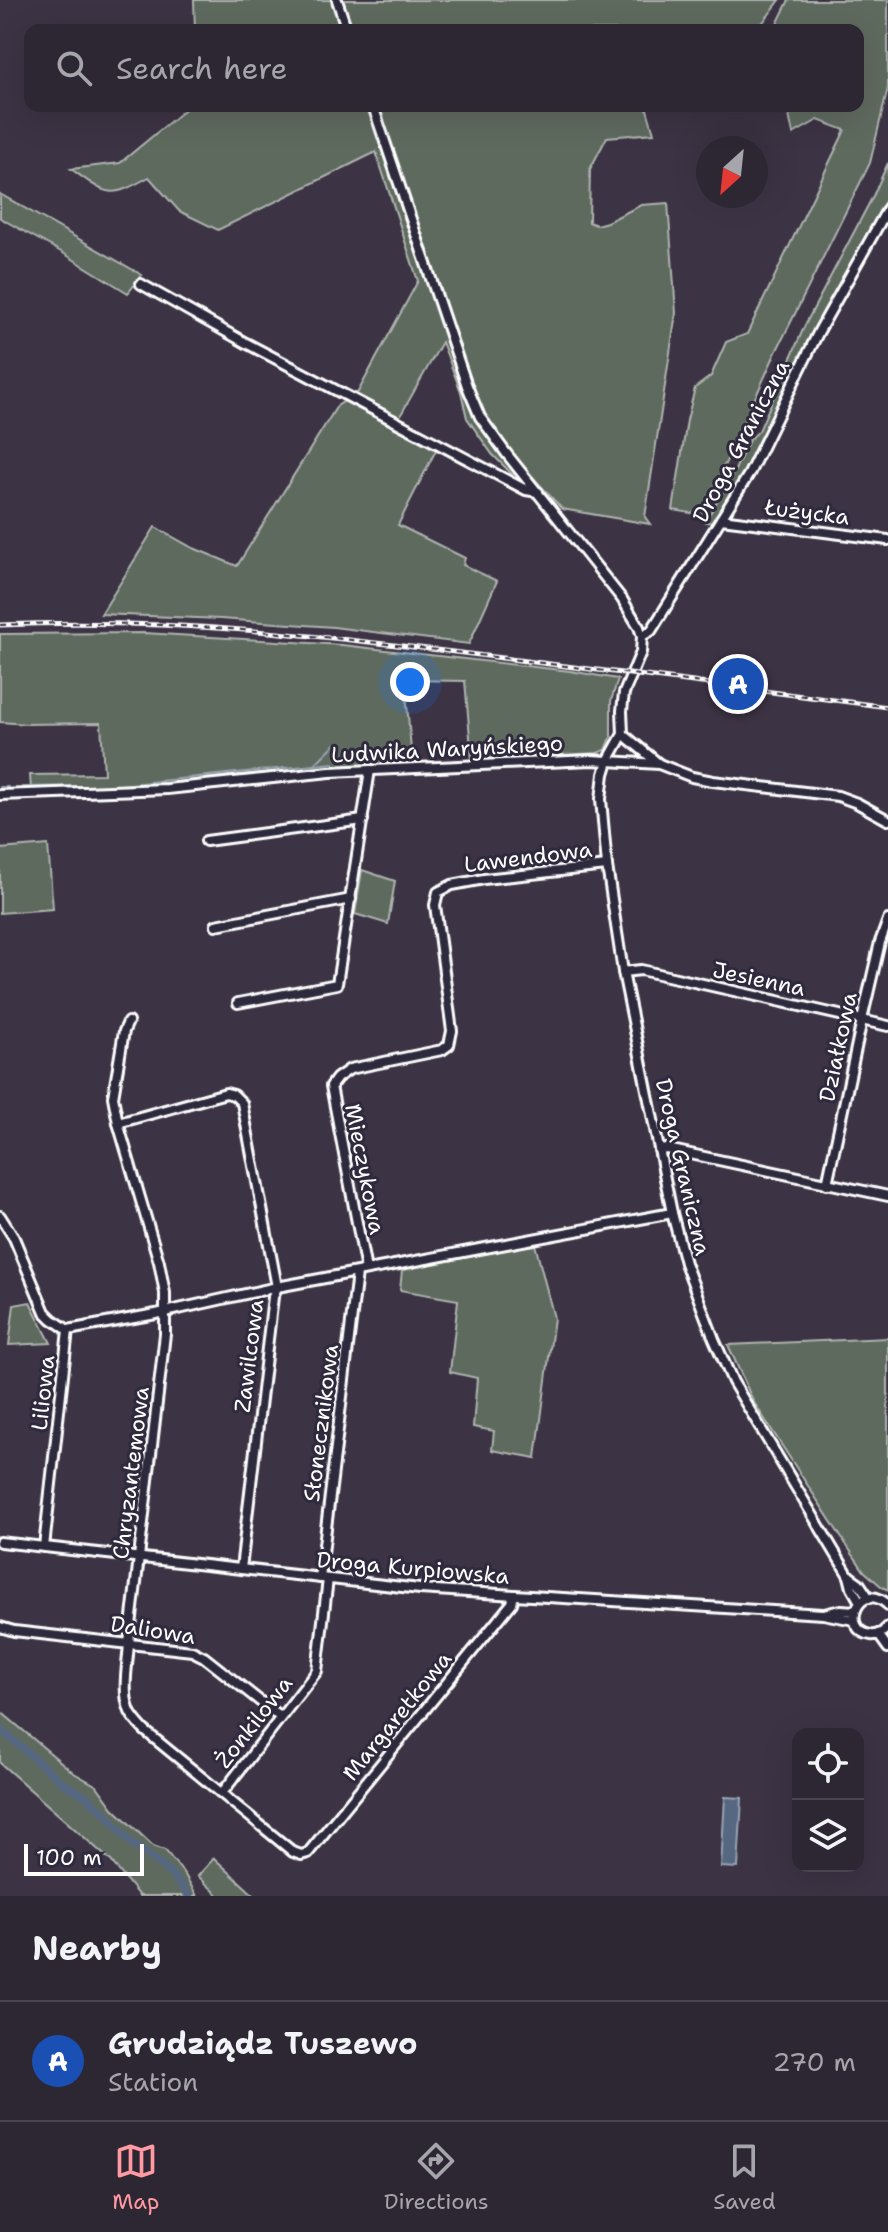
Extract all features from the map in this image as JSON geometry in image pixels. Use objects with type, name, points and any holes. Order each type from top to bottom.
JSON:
[{"type":"street","points":[[337,0],[345,24]]},
{"type":"street","points":[[375,112],[480,417],[622,599],[642,636]]},
{"type":"street","name":"Droga Graniczna","points":[[864,1600],[859,1583],[849,1576],[733,1382],[685,1263],[623,972],[607,866],[601,799],[608,761],[623,734],[624,693],[641,652],[642,636],[651,631],[749,474],[819,331],[888,208]]},
{"type":"street","points":[[141,284],[246,343],[526,490],[539,492]]},
{"type":"street","name":"Łużycka","points":[[721,519],[888,540]]},
{"type":"street","points":[[623,734],[659,764]]},
{"type":"street","name":"Ludwika Waryńskiego","points":[[0,795],[167,789],[330,772],[520,762],[608,761],[659,764],[692,777],[713,781],[838,796],[888,820]]},
{"type":"street","points":[[238,1003],[337,984],[370,770]]},
{"type":"street","points":[[206,841],[363,820]]},
{"type":"street","name":"Lawendowa","points":[[444,970],[435,905],[438,892],[452,885],[484,879],[607,866]]},
{"type":"street","points":[[216,925],[351,899]]},
{"type":"street","name":"Działkowa","points":[[827,1184],[880,942],[888,920]]},
{"type":"street","name":"Mieczykowa","points":[[361,1272],[331,1086],[350,1069],[442,1050],[449,1045],[452,1031],[444,970]]},
{"type":"street","name":"Jesienna","points":[[623,972],[641,970],[888,1026]]},
{"type":"street","name":"Chryzantemowa","points":[[128,1022],[113,1097],[159,1262],[166,1311],[129,1643],[129,1710],[144,1730],[293,1852],[301,1855]]},
{"type":"street","name":"Zawilcowa","points":[[118,1123],[226,1093],[234,1095],[242,1103],[277,1287],[273,1297],[241,1569]]},
{"type":"street","points":[[659,1150],[667,1149],[888,1196]]},
{"type":"street","points":[[68,1330],[277,1287],[672,1213]]},
{"type":"street","name":"Liliowa","points":[[0,1216],[14,1238],[45,1312],[68,1330],[44,1547]]},
{"type":"street","name":"Słonecznikowa","points":[[324,1579],[361,1272]]},
{"type":"street","name":"Droga Kurpiowska","points":[[0,1542],[420,1589],[823,1614],[838,1610],[854,1616]]},
{"type":"street","name":"Żonkilowa","points":[[222,1793],[317,1671],[324,1579]]},
{"type":"street","name":"Margaretkowa","points":[[301,1855],[308,1853],[512,1603],[514,1595]]},
{"type":"street","points":[[888,1605],[880,1599],[864,1600],[854,1616],[861,1631],[866,1634],[885,1630],[888,1648]]},
{"type":"street","name":"Daliowa","points":[[0,1627],[192,1651],[204,1657],[280,1717]]},
{"type":"green space","points":[[194,0],[780,0],[762,24],[195,24]]},
{"type":"green space","points":[[789,0],[888,0],[888,88],[870,163],[775,354],[702,515],[673,510],[695,388],[711,376],[726,342],[747,334],[845,130],[818,120],[793,134],[788,112],[864,112],[864,24],[777,24]]},
{"type":"green space","points":[[182,112],[648,112],[654,133],[607,137],[590,169],[589,222],[596,225],[641,205],[668,203],[676,313],[645,517],[650,524],[562,509],[532,476],[512,474],[492,454],[467,418],[461,392],[442,342],[395,425],[437,448],[398,525],[465,558],[463,565],[497,581],[469,644],[333,627],[101,614],[155,527],[191,547],[237,566],[337,406],[358,392],[418,281],[376,152],[218,230],[179,211],[149,177],[125,189],[108,191],[71,169],[120,163]]},
{"type":"green space","points":[[888,163],[888,196],[814,330],[745,473],[714,523],[705,522],[749,440],[759,431],[805,325]]},
{"type":"green space","points":[[0,194],[142,275],[128,293],[0,218]]},
{"type":"green space","points":[[144,633],[342,645],[618,679],[611,701],[611,738],[606,750],[597,753],[472,760],[465,681],[405,680],[412,762],[142,786],[31,789],[30,775],[104,774],[101,723],[0,722],[0,634]]},
{"type":"green space","points":[[48,845],[53,909],[0,913],[0,849]]},
{"type":"green space","points":[[362,870],[395,881],[388,924],[355,914]]},
{"type":"green space","points":[[535,1244],[554,1318],[536,1458],[492,1450],[494,1431],[473,1427],[477,1378],[450,1372],[458,1300],[400,1290],[402,1270]]},
{"type":"green space","points":[[30,1302],[51,1343],[9,1345],[14,1305]]},
{"type":"green space","points":[[888,1338],[888,1590],[864,1571],[843,1540],[753,1401],[728,1345]]},
{"type":"green space","points":[[0,1711],[74,1773],[97,1786],[113,1808],[153,1846],[165,1850],[197,1896],[139,1896],[111,1861],[0,1763]]},
{"type":"green space","points":[[214,1858],[255,1896],[219,1896],[198,1876]]},
{"type":"water","points":[[725,1797],[742,1798],[738,1868],[721,1867]]},
{"type":"waterway","points":[[316,763],[335,744]]},
{"type":"waterway","points":[[121,785],[334,763]]},
{"type":"waterway","points":[[22,787],[101,786]]},
{"type":"waterway","points":[[0,787],[8,787]]},
{"type":"waterway","points":[[0,1729],[63,1783],[87,1797],[130,1842],[175,1878],[189,1896]]},
{"type":"railway","points":[[0,625],[189,626],[315,636],[888,707]]},
{"type":"place","name":"Grudziądz Tuszewo","points":[[738,684]]}]
